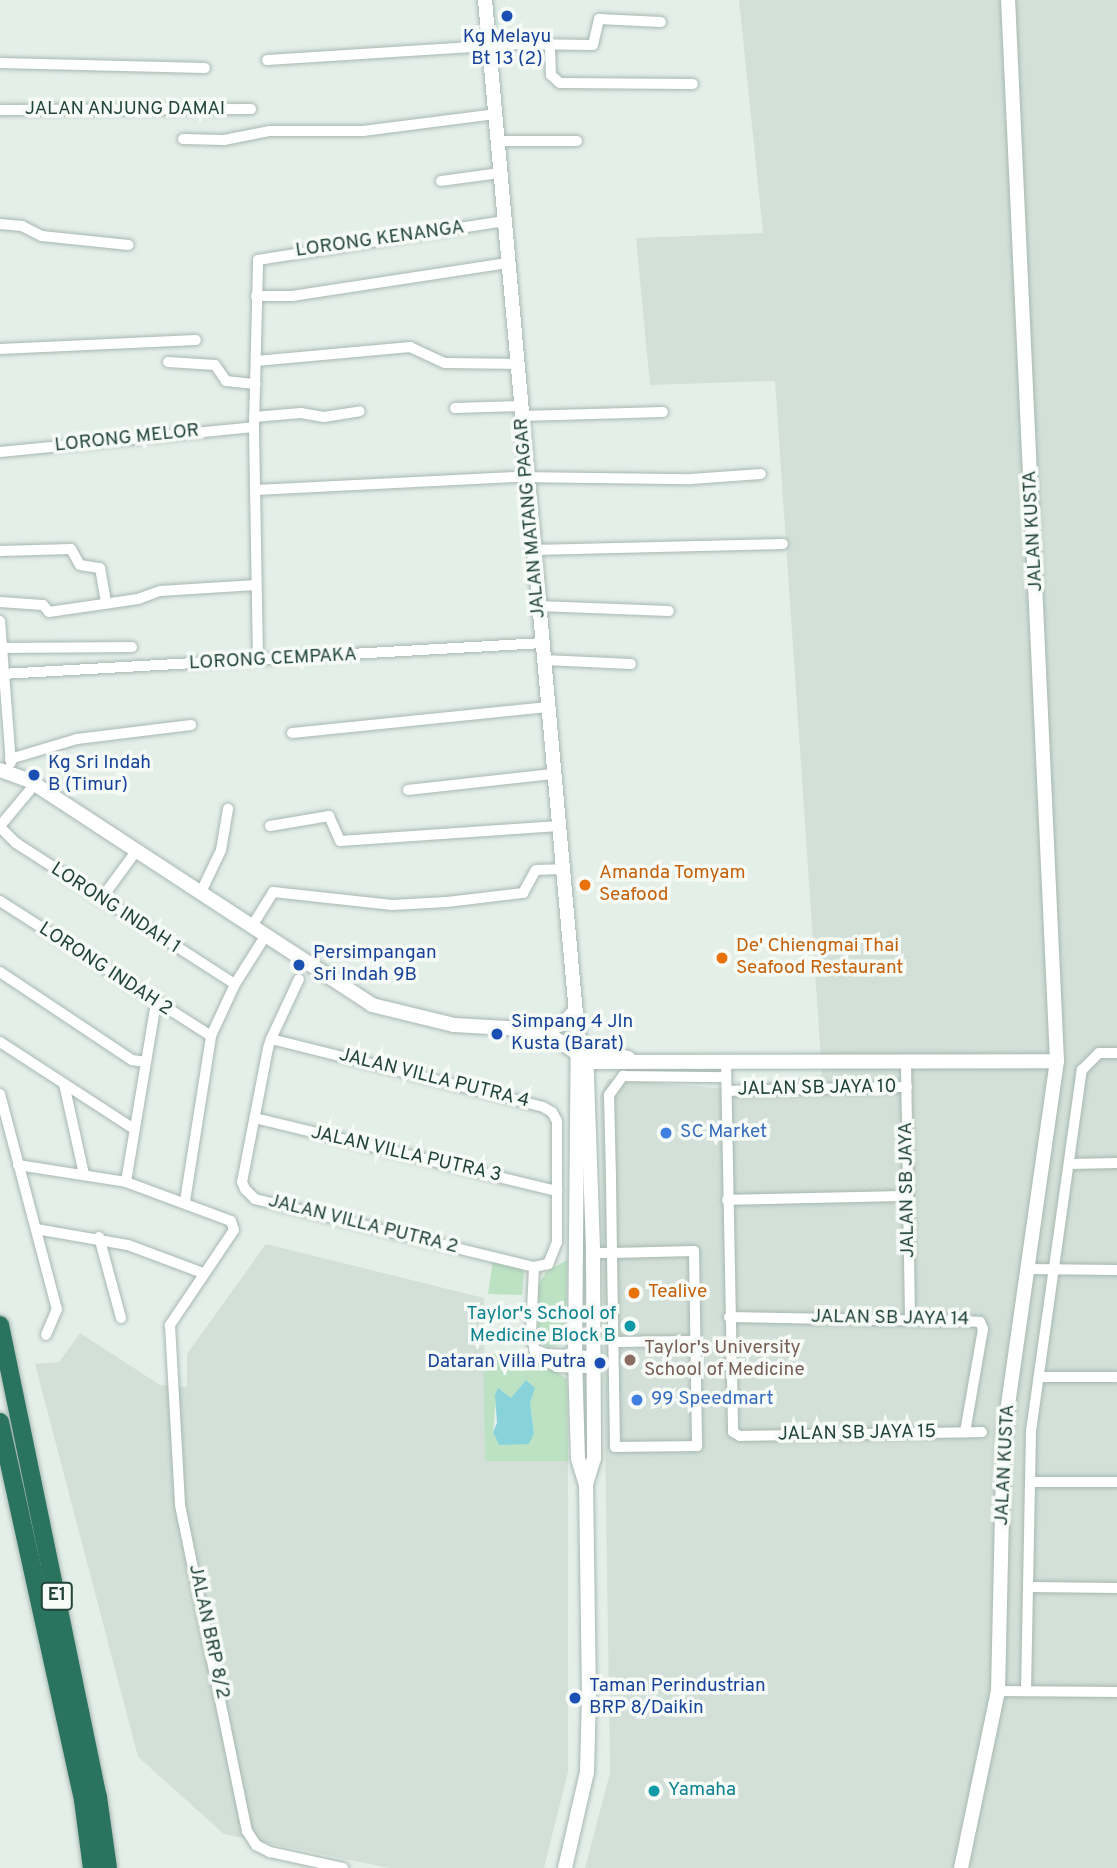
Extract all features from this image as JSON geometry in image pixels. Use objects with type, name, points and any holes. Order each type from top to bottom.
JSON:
[{"type":"highway","name":"E1","points":[[0,1325],[98,1797],[108,1868]]},
{"type":"highway","name":"E1","points":[[0,1422],[83,1800],[92,1868]]},
{"type":"street","name":"JALAN MATANG PAGAR","points":[[485,0],[578,1047]]},
{"type":"street","name":"JALAN KUSTA","points":[[961,1868],[998,1691],[1004,1433],[1057,1061],[1008,0]]},
{"type":"street","points":[[267,60],[489,45],[593,45],[600,19],[662,22]]},
{"type":"street","points":[[550,47],[551,75],[560,83],[693,84]]},
{"type":"street","points":[[0,63],[205,68]]},
{"type":"street","name":"JALAN ANJUNG DAMAI","points":[[0,110],[251,109]]},
{"type":"street","points":[[183,139],[224,140],[270,131],[363,131],[495,114]]},
{"type":"street","points":[[498,141],[577,141]]},
{"type":"street","points":[[441,181],[500,173]]},
{"type":"street","name":"LORONG KENANGA","points":[[256,296],[258,260],[504,221]]},
{"type":"street","points":[[0,224],[22,226],[41,236],[129,246]]},
{"type":"street","points":[[258,659],[254,422],[256,296],[292,296],[507,262]]},
{"type":"street","points":[[0,349],[196,340]]},
{"type":"street","points":[[256,361],[410,347],[445,363],[517,364]]},
{"type":"street","points":[[168,362],[215,365],[226,381],[256,384]]},
{"type":"street","points":[[455,408],[663,412]]},
{"type":"street","name":"LORONG MELOR","points":[[0,452],[254,422],[301,413],[324,417],[360,411]]},
{"type":"street","points":[[256,490],[527,479],[691,479],[761,474]]},
{"type":"street","points":[[533,550],[783,544]]},
{"type":"street","points":[[0,551],[71,549],[80,565],[100,568],[106,603]]},
{"type":"street","points":[[0,602],[43,605],[49,612],[160,591],[256,585]]},
{"type":"street","points":[[538,606],[669,611]]},
{"type":"street","points":[[0,621],[7,767]]},
{"type":"street","name":"LORONG CEMPAKA","points":[[2,674],[542,643]]},
{"type":"street","points":[[2,648],[132,647]]},
{"type":"street","points":[[544,660],[631,664]]},
{"type":"street","points":[[292,733],[548,707]]},
{"type":"street","points":[[7,767],[77,739],[191,725]]},
{"type":"street","points":[[7,767],[372,1004],[407,1017],[454,1025],[547,1030],[578,1047],[620,1063]]},
{"type":"street","points":[[408,790],[554,774]]},
{"type":"street","points":[[0,827],[35,784]]},
{"type":"street","points":[[201,892],[220,850],[229,809]]},
{"type":"street","points":[[270,826],[329,816],[340,841],[558,826]]},
{"type":"street","name":"LORONG INDAH 1","points":[[0,827],[16,843],[235,984]]},
{"type":"street","points":[[101,899],[137,850]]},
{"type":"street","points":[[252,926],[273,892],[392,905],[447,902],[523,893],[536,870],[561,869]]},
{"type":"street","name":"LORONG INDAH 2","points":[[0,901],[211,1037]]},
{"type":"street","points":[[185,1201],[211,1037],[235,984],[266,935]]},
{"type":"street","points":[[0,972],[132,1060],[146,1062]]},
{"type":"street","name":"JALAN VILLA PUTRA 2","points":[[299,979],[271,1039],[255,1118],[243,1182],[256,1199],[534,1267]]},
{"type":"street","points":[[126,1182],[156,1003]]},
{"type":"street","points":[[547,1030],[574,1012]]},
{"type":"street","name":"JALAN VILLA PUTRA 4","points":[[271,1039],[543,1107],[557,1121],[557,1191],[553,1257],[542,1267],[534,1267]]},
{"type":"street","points":[[0,1042],[134,1129]]},
{"type":"street","points":[[578,1047],[637,1061],[696,1069]]},
{"type":"street","points":[[578,1047],[590,1148],[593,1253],[594,1458],[586,1485]]},
{"type":"street","points":[[565,1868],[588,1748],[586,1485],[578,1458],[575,1362],[573,1159],[581,1087],[566,1069],[578,1047]]},
{"type":"street","points":[[1026,1691],[1030,1482],[1039,1377],[1082,1070],[1088,1059],[1099,1053],[1117,1054]]},
{"type":"street","points":[[581,1087],[620,1063],[637,1061]]},
{"type":"street","points":[[593,1253],[612,1253],[694,1251],[697,1446],[615,1447],[612,1253],[609,1095],[613,1084],[623,1076],[696,1069],[1057,1061]]},
{"type":"street","name":"JALAN SB JAYA","points":[[906,1064],[909,1317]]},
{"type":"street","points":[[726,1069],[729,1317]]},
{"type":"street","points":[[64,1084],[84,1174]]},
{"type":"street","name":"JALAN SB JAYA 10","points":[[727,1091],[906,1087]]},
{"type":"street","points":[[0,1094],[57,1309],[46,1335]]},
{"type":"street","name":"JALAN VILLA PUTRA 3","points":[[255,1118],[557,1191]]},
{"type":"street","points":[[573,1159],[580,1162],[590,1148]]},
{"type":"street","points":[[1070,1164],[1117,1163]]},
{"type":"street","points":[[18,1165],[126,1182],[224,1215],[234,1230],[204,1273],[99,1237],[36,1229]]},
{"type":"street","points":[[727,1200],[908,1196]]},
{"type":"street","points":[[99,1237],[121,1318]]},
{"type":"street","points":[[534,1267],[533,1348],[544,1362],[593,1362]]},
{"type":"street","points":[[1027,1269],[1117,1270]]},
{"type":"street","name":"JALAN BRP 8/2","points":[[204,1273],[170,1325],[180,1506],[247,1831],[256,1845],[270,1852],[343,1868]]},
{"type":"street","name":"JALAN SB JAYA 14","points":[[729,1317],[909,1317],[977,1321],[983,1326],[965,1432]]},
{"type":"street","name":"JALAN SB JAYA 15","points":[[729,1317],[733,1432],[740,1436],[982,1432]]},
{"type":"street","points":[[613,1342],[695,1341]]},
{"type":"street","points":[[1039,1377],[1117,1377]]},
{"type":"street","points":[[1030,1482],[1117,1482]]},
{"type":"street","points":[[1030,1587],[1117,1588]]},
{"type":"street","points":[[998,1691],[1117,1692]]},
{"type":"shaded area","points":[[739,0],[1117,0],[1117,1868],[585,1868],[610,1773],[600,1095],[608,1079],[717,1088],[822,1075],[775,381],[650,385],[636,238],[763,233]]},
{"type":"shaded area","points":[[266,1244],[484,1298],[485,1461],[568,1461],[568,1772],[544,1868],[389,1868],[224,1834],[138,1757],[35,1364],[59,1362],[80,1333],[160,1385],[187,1387],[187,1354]]},
{"type":"green space","points":[[493,1260],[516,1265],[524,1272],[522,1295],[488,1294]]},
{"type":"green space","points":[[567,1260],[566,1343],[548,1348],[538,1338],[538,1286],[546,1272]]},
{"type":"green space","points":[[483,1354],[529,1354],[567,1379],[568,1461],[485,1461]],"holes":[[[511,1398],[530,1403],[534,1433],[499,1445],[493,1432],[496,1400]]]},
{"type":"water","points":[[526,1380],[535,1388],[530,1403],[534,1433],[529,1444],[499,1445],[493,1432],[497,1423],[495,1395],[498,1388],[511,1398]]},
{"type":"place","name":"Kg Melayu Bt 13 (2)","points":[[507,16]]},
{"type":"place","name":"Kg Sri Indah B (Timur)","points":[[34,775]]},
{"type":"place","name":"Amanda Tomyam Seafood","points":[[585,885]]},
{"type":"place","name":"De' Chiengmai Thai Seafood Restaurant","points":[[722,958]]},
{"type":"place","name":"Persimpangan Sri Indah 9B","points":[[299,965]]},
{"type":"place","name":"Simpang 4 Jln Kusta (Barat)","points":[[497,1034]]},
{"type":"place","name":"SC Market","points":[[666,1133]]},
{"type":"place","name":"Tealive","points":[[634,1293]]},
{"type":"place","name":"Taylor's School of Medicine Block B","points":[[630,1326]]},
{"type":"place","name":"Taylor's University School of Medicine","points":[[630,1360]]},
{"type":"place","name":"Dataran Villa Putra","points":[[600,1363]]},
{"type":"place","name":"99 Speedmart","points":[[637,1400]]},
{"type":"place","name":"Taman Perindustrian BRP 8/Daikin","points":[[575,1698]]},
{"type":"place","name":"Yamaha","points":[[654,1791]]}]
